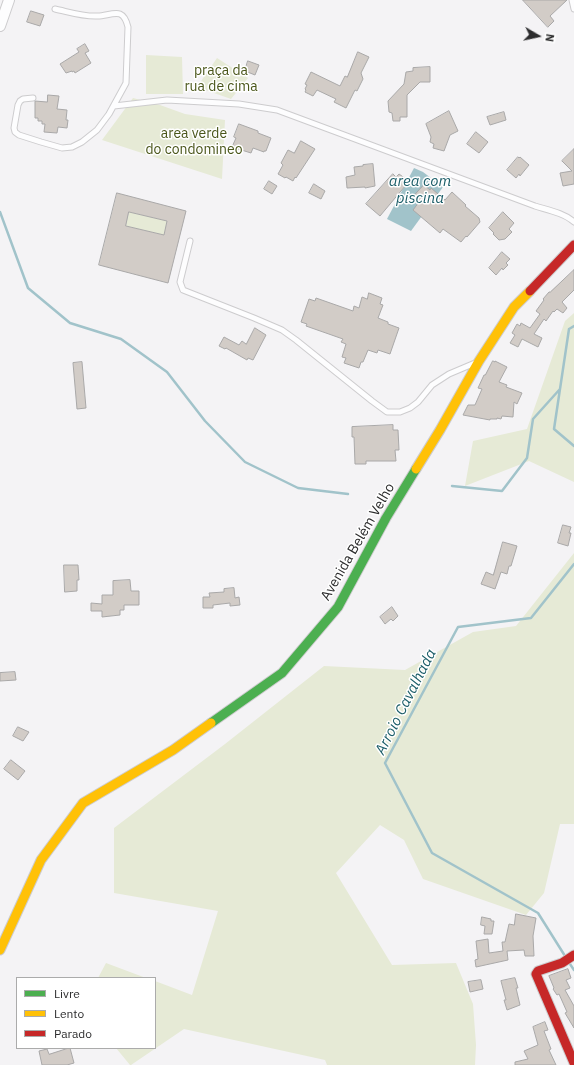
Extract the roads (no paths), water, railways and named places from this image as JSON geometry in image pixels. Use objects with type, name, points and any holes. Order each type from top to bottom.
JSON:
[{"type":"main road","name":"Avenida Belém Velho","points":[[0,950],[41,860],[84,804],[173,750],[282,673],[338,607],[386,518],[440,430],[479,361],[514,307],[574,244]]},
{"type":"main road","points":[[572,957],[538,971],[536,974],[574,1063]]},
{"type":"street","points":[[0,26],[9,0]]},
{"type":"lane","points":[[572,0],[574,9]]},
{"type":"lane","points":[[32,98],[23,99],[18,105],[14,128],[15,132],[19,135],[62,148],[72,147],[82,142],[97,130],[114,106],[126,83],[128,27],[122,15],[85,15],[55,9]]},
{"type":"lane","points":[[114,106],[167,100],[239,104],[277,110],[535,206],[554,211],[574,222]]},
{"type":"lane","points":[[190,241],[180,282],[183,290],[282,330],[387,412],[400,412],[410,408],[418,402],[432,385],[449,374],[479,361]]},
{"type":"water","name":"area com piscina","points":[[414,168],[423,172],[443,187],[411,231],[387,219]]},
{"type":"waterway","points":[[0,212],[28,288],[70,323],[121,339],[167,372],[205,421],[245,462],[298,488],[348,494]]},
{"type":"waterway","name":"Arroio Cavalhada","points":[[574,326],[569,329],[554,429],[574,446]]},
{"type":"waterway","points":[[452,486],[502,491],[527,458],[533,419],[560,389]]},
{"type":"waterway","name":"Arroio Cavalhada","points":[[565,956],[538,913],[432,853],[385,763],[458,627],[531,618],[574,564]]},
{"type":"waterway","name":"Arroio Cavalhada","points":[[570,964],[574,970]]},
{"type":"park label","name":"praça da rua de cima","points":[[221,80]]},
{"type":"park label","name":"area verde do condomineo","points":[[194,142]]}]
